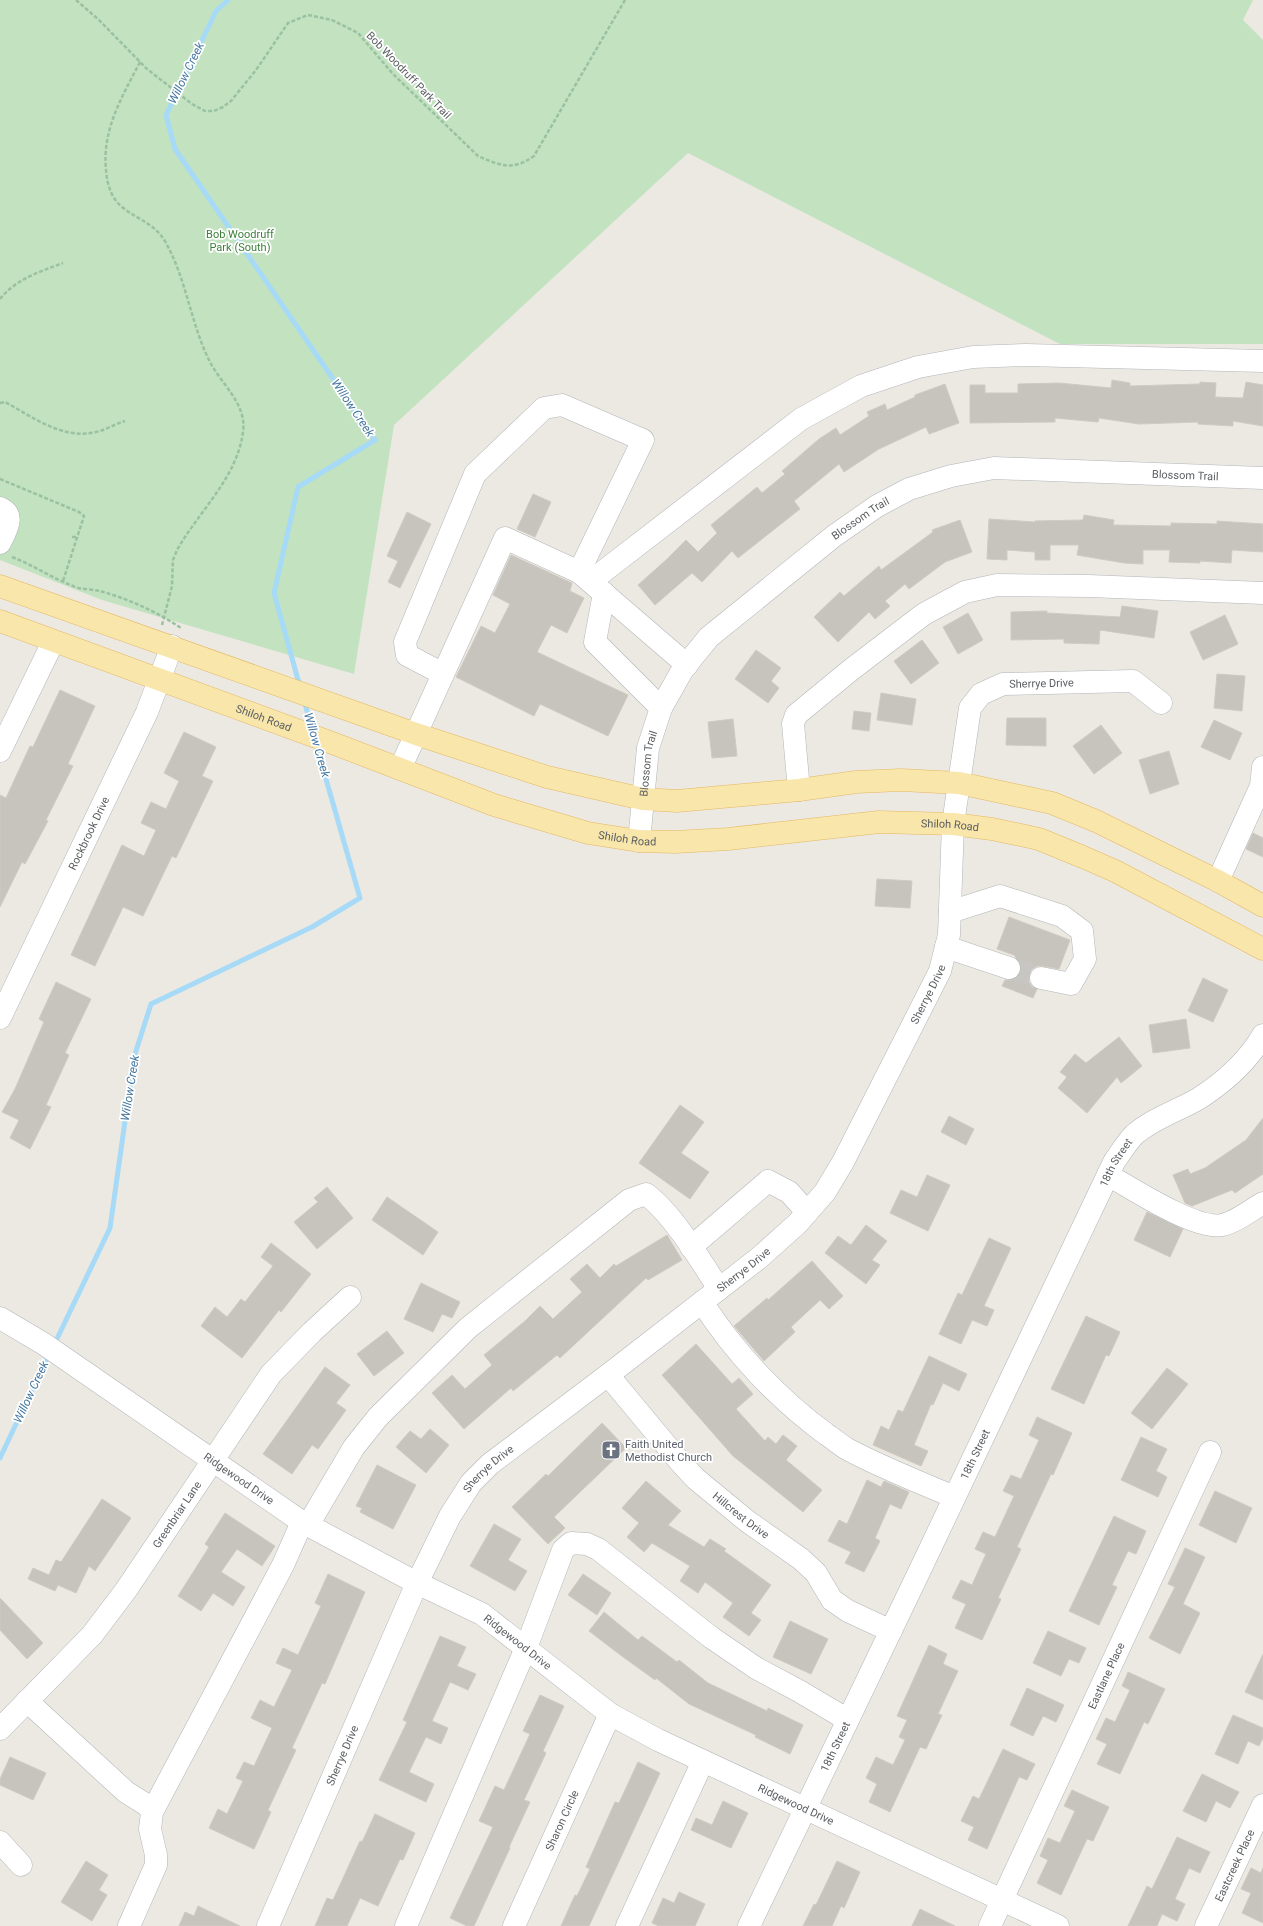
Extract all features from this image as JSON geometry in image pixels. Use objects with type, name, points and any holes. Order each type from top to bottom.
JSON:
[{"type":"main road","points":[[0,586],[416,734],[547,777],[643,799],[677,801],[799,790],[856,782],[893,780],[959,783],[1052,803],[1096,821],[1218,881],[1263,906]]},
{"type":"main road","name":"Shiloh Road","points":[[0,622],[358,753],[494,805],[588,833],[639,841],[675,842],[728,839],[879,822],[953,824],[992,829],[1039,838],[1115,871],[1263,949]]},
{"type":"street","points":[[592,582],[801,419],[861,386],[918,367],[973,357],[1026,355],[1263,361]]},
{"type":"street","points":[[443,674],[407,655],[405,642],[475,474],[544,408],[562,405],[643,440],[592,582],[594,642],[661,708]]},
{"type":"street","name":"Blossom Trail","points":[[639,841],[648,748],[661,708],[687,665],[709,637],[834,536],[877,506],[909,489],[951,476],[994,468],[1263,478]]},
{"type":"street","points":[[0,508],[6,511],[9,516],[4,549]]},
{"type":"street","points":[[400,769],[505,538],[592,582],[687,665]]},
{"type":"street","points":[[799,790],[793,724],[796,715],[852,669],[924,614],[965,592],[1005,585],[1089,586],[1263,593]]},
{"type":"street","points":[[0,751],[52,642]]},
{"type":"street","name":"Rockbrook Drive","points":[[0,1018],[147,712],[159,680],[166,644]]},
{"type":"street","name":"Sherrye Drive","points":[[268,1926],[417,1583],[450,1516],[471,1483],[490,1464],[759,1258],[807,1212],[825,1192],[844,1162],[940,971],[949,935],[953,824],[970,708],[981,694],[1004,684],[1133,681],[1161,703]]},
{"type":"street","points":[[1218,881],[1261,786],[1263,767]]},
{"type":"street","points":[[950,912],[1000,896],[1062,916],[1082,931],[1085,959],[1071,984],[1041,978]]},
{"type":"street","points":[[946,947],[1009,968]]},
{"type":"street","name":"18th Street","points":[[749,1926],[1114,1162],[1134,1136],[1165,1114],[1198,1098],[1232,1073],[1258,1044],[1263,1035]]},
{"type":"street","points":[[1108,1175],[1154,1201],[1190,1218],[1211,1225],[1224,1225],[1263,1203]]},
{"type":"street","points":[[691,1247],[768,1181],[789,1192],[807,1212]]},
{"type":"street","points":[[129,1926],[156,1865],[156,1855],[150,1829],[153,1809],[305,1524],[354,1447],[378,1417],[468,1328],[629,1200],[646,1194],[656,1202],[691,1247],[711,1295],[716,1324],[751,1365],[784,1398],[814,1425],[847,1450],[954,1497]]},
{"type":"street","name":"Greenbriar Lane","points":[[0,1729],[92,1635],[126,1590],[211,1461],[271,1374],[312,1332],[350,1298]]},
{"type":"street","name":"Ridgewood Drive","points":[[0,1318],[44,1344],[211,1461],[305,1524],[417,1583],[482,1614],[610,1714],[658,1740],[1058,1926]]},
{"type":"street","name":"Hillcrest Drive","points":[[608,1375],[680,1463],[696,1479],[747,1521],[801,1559],[816,1573],[832,1600],[848,1611],[891,1631]]},
{"type":"street","name":"Eastlane Place","points":[[990,1926],[1204,1468],[1210,1452]]},
{"type":"street","points":[[406,1926],[526,1648],[564,1550],[571,1543],[587,1544],[598,1549],[712,1638],[756,1668],[799,1690],[848,1720]]},
{"type":"street","points":[[27,1701],[126,1792],[153,1809]]},
{"type":"street","name":"Sharon Circle","points":[[514,1926],[610,1714]]},
{"type":"street","points":[[627,1926],[703,1761]]},
{"type":"street","name":"Eastcreek Place","points":[[1206,1926],[1263,1805]]},
{"type":"street","points":[[0,1842],[21,1865]]},
{"type":"path","name":"Bob Woodruff Park Trail","points":[[76,0],[99,20],[140,62],[162,81],[192,104],[205,111],[214,111],[223,107],[256,70],[288,22],[308,15],[332,20],[358,33],[398,79],[478,156],[493,163],[507,166],[522,165],[534,156],[625,0]]},
{"type":"path","points":[[140,62],[115,110],[106,140],[104,153],[109,186],[116,202],[131,214],[150,224],[166,242],[176,263],[206,352],[216,373],[241,409],[244,423],[240,445],[223,483],[177,550],[173,560],[172,586],[164,616],[166,644]]},
{"type":"path","points":[[0,299],[6,292],[27,276],[63,263]]},
{"type":"path","points":[[0,403],[5,402],[54,428],[72,434],[96,432],[125,421]]},
{"type":"path","points":[[0,479],[80,512],[84,516],[63,581]]},
{"type":"path","points":[[72,537],[78,537]]},
{"type":"path","points":[[4,549],[29,564],[74,587],[99,591],[119,597],[164,616]]},
{"type":"green space","name":"Bob Woodruff Park (South)","points":[[0,0],[1253,0],[1243,20],[1263,40],[1263,344],[1060,344],[688,153],[394,425],[354,674],[102,600],[0,560]]},
{"type":"building","points":[[1112,380],[1130,383],[1130,386],[1200,384],[1200,382],[1216,383],[1215,397],[1243,398],[1246,382],[1263,385],[1263,426],[1233,421],[1233,426],[1198,424],[1198,422],[1139,424],[1099,418],[1098,422],[1055,418],[1055,422],[970,423],[970,385],[985,385],[985,393],[1018,393],[1018,384],[1059,383],[1111,388]]},
{"type":"building","points":[[945,384],[959,423],[929,434],[926,427],[879,449],[844,472],[839,464],[794,501],[800,509],[738,558],[732,551],[702,582],[692,573],[655,605],[638,585],[686,540],[698,552],[717,533],[711,525],[757,487],[762,493],[785,474],[782,471],[819,439],[836,428],[840,435],[869,416],[867,412],[885,404],[887,410],[915,397],[915,395]]},
{"type":"building","points":[[533,494],[551,502],[535,537],[517,529]]},
{"type":"building","points":[[407,512],[431,524],[400,588],[388,582],[398,561],[387,556]]},
{"type":"building","points":[[1084,515],[1114,520],[1113,525],[1171,526],[1171,523],[1217,524],[1217,521],[1263,524],[1263,552],[1232,550],[1231,563],[1200,561],[1200,563],[1169,562],[1170,550],[1143,550],[1143,564],[1124,563],[1077,555],[1079,545],[1050,545],[1050,560],[1035,560],[1035,552],[1007,550],[1007,560],[987,559],[989,519],[1035,522],[1083,520]]},
{"type":"building","points":[[960,520],[972,552],[945,562],[909,589],[905,584],[885,601],[890,606],[875,619],[869,612],[838,642],[814,617],[840,592],[844,596],[879,566],[881,570],[933,532],[932,530]]},
{"type":"building","points":[[511,555],[572,583],[570,591],[584,598],[567,633],[551,625],[537,652],[628,695],[608,736],[540,704],[534,716],[456,677],[481,626],[495,633],[510,604],[493,595]]},
{"type":"building","points":[[1122,606],[1158,611],[1154,638],[1100,630],[1099,644],[1064,643],[1064,639],[1011,640],[1011,612],[1047,611],[1047,613],[1120,617]]},
{"type":"building","points":[[968,613],[983,640],[958,654],[943,627]]},
{"type":"building","points":[[1225,615],[1238,644],[1203,660],[1190,632]]},
{"type":"building","points":[[922,640],[939,663],[911,684],[894,661]]},
{"type":"building","points":[[756,650],[781,668],[771,681],[779,688],[768,703],[735,679]]},
{"type":"building","points":[[1217,674],[1245,676],[1242,711],[1214,708]]},
{"type":"building","points":[[60,690],[95,706],[68,764],[73,766],[46,820],[48,821],[25,864],[22,862],[0,907],[0,795],[6,798],[30,746],[33,747]]},
{"type":"building","points":[[881,693],[916,699],[912,725],[877,720]]},
{"type":"building","points":[[854,711],[871,713],[869,731],[852,729]]},
{"type":"building","points":[[1007,718],[1046,718],[1046,746],[1006,745]]},
{"type":"building","points":[[733,719],[737,756],[712,758],[708,722]]},
{"type":"building","points":[[1214,720],[1242,733],[1230,760],[1201,747]]},
{"type":"building","points":[[1101,725],[1122,753],[1094,774],[1073,746]]},
{"type":"building","points":[[184,732],[216,747],[202,776],[213,781],[176,858],[172,856],[143,916],[123,907],[95,966],[71,955],[122,845],[144,856],[156,830],[141,823],[151,802],[166,809],[179,781],[164,773]]},
{"type":"building","points":[[1169,751],[1179,784],[1150,794],[1139,760]]},
{"type":"building","points":[[1253,833],[1263,838],[1263,857],[1246,849]]},
{"type":"building","points":[[877,879],[912,881],[910,908],[875,906]]},
{"type":"building","points":[[1009,917],[1070,940],[1059,969],[1037,966],[1031,970],[1029,982],[1032,987],[1037,989],[1033,998],[1002,986],[1005,980],[1012,980],[1018,977],[1021,972],[1021,965],[1014,955],[997,949]]},
{"type":"building","points":[[1203,978],[1228,990],[1213,1022],[1188,1011]]},
{"type":"building","points":[[56,982],[91,999],[65,1053],[69,1055],[46,1105],[51,1107],[30,1149],[10,1138],[19,1120],[2,1112],[15,1089],[44,1022],[39,1019]]},
{"type":"building","points":[[1186,1019],[1190,1048],[1153,1053],[1149,1025]]},
{"type":"building","points":[[1119,1037],[1142,1066],[1121,1083],[1117,1077],[1087,1113],[1058,1088],[1067,1077],[1060,1072],[1075,1054],[1086,1063]]},
{"type":"building","points":[[680,1105],[704,1122],[681,1153],[709,1172],[690,1199],[639,1163]]},
{"type":"building","points":[[949,1116],[974,1129],[966,1145],[941,1132]]},
{"type":"building","points":[[1263,1118],[1263,1174],[1235,1193],[1232,1190],[1192,1206],[1185,1203],[1173,1175],[1188,1169],[1190,1174],[1205,1168],[1246,1140]]},
{"type":"building","points":[[927,1175],[950,1185],[928,1231],[890,1213],[901,1190],[917,1197]]},
{"type":"building","points":[[327,1187],[353,1218],[317,1249],[294,1222],[318,1202],[314,1198]]},
{"type":"building","points":[[387,1197],[438,1232],[423,1255],[372,1220]]},
{"type":"building","points":[[1147,1212],[1183,1229],[1170,1257],[1134,1240]]},
{"type":"building","points":[[866,1225],[887,1241],[872,1260],[880,1265],[866,1284],[825,1253],[838,1236],[851,1245]]},
{"type":"building","points":[[667,1235],[682,1260],[648,1280],[646,1278],[560,1358],[557,1355],[513,1391],[511,1388],[464,1429],[432,1393],[452,1375],[465,1389],[492,1365],[484,1355],[525,1321],[540,1306],[553,1319],[582,1292],[570,1279],[587,1264],[600,1278],[614,1264],[616,1266]]},
{"type":"building","points":[[989,1238],[1011,1248],[984,1306],[994,1310],[987,1326],[972,1320],[961,1344],[939,1334],[958,1293],[962,1295]]},
{"type":"building","points":[[271,1243],[311,1274],[281,1312],[279,1310],[242,1358],[201,1326],[215,1307],[227,1317],[241,1299],[245,1302],[273,1266],[261,1257]]},
{"type":"building","points":[[812,1261],[843,1296],[829,1309],[820,1300],[791,1327],[795,1332],[764,1361],[734,1326],[767,1298],[768,1300]]},
{"type":"building","points":[[421,1283],[460,1302],[452,1318],[442,1314],[433,1332],[404,1319]]},
{"type":"building","points":[[1086,1316],[1120,1332],[1109,1356],[1106,1355],[1084,1404],[1051,1389]]},
{"type":"building","points":[[387,1331],[404,1353],[374,1376],[357,1354]]},
{"type":"building","points":[[696,1344],[732,1384],[739,1378],[753,1394],[736,1409],[765,1441],[768,1437],[776,1444],[783,1435],[797,1446],[786,1460],[822,1490],[803,1512],[733,1456],[662,1375]]},
{"type":"building","points":[[929,1356],[967,1374],[959,1391],[943,1383],[933,1405],[931,1404],[914,1445],[928,1451],[921,1466],[873,1445],[881,1426],[889,1430],[898,1410],[903,1412]]},
{"type":"building","points":[[325,1367],[350,1385],[336,1403],[346,1410],[318,1449],[312,1445],[292,1474],[263,1454]]},
{"type":"building","points":[[1167,1368],[1188,1384],[1152,1429],[1131,1413]]},
{"type":"building","points":[[1037,1417],[1072,1433],[1017,1547],[1021,1549],[998,1598],[1001,1599],[982,1640],[955,1628],[966,1604],[952,1598],[961,1580],[972,1585],[986,1554],[975,1549],[983,1532],[995,1537],[1014,1496],[1003,1491],[1011,1475],[1021,1479],[1039,1440],[1029,1435]]},
{"type":"building","points":[[602,1423],[626,1448],[554,1517],[565,1528],[548,1544],[512,1507],[546,1474],[548,1476]]},
{"type":"building","points":[[430,1429],[449,1445],[426,1473],[396,1447],[410,1431],[421,1439]]},
{"type":"building","points":[[1141,1437],[1167,1449],[1156,1471],[1167,1477],[1158,1497],[1121,1480]]},
{"type":"building","points":[[377,1465],[416,1485],[393,1529],[360,1512],[362,1508],[356,1506]]},
{"type":"building","points":[[867,1480],[881,1487],[884,1481],[909,1492],[901,1509],[890,1504],[875,1538],[880,1541],[864,1572],[845,1563],[851,1552],[828,1541],[839,1520],[847,1524]]},
{"type":"building","points":[[646,1481],[681,1511],[668,1525],[704,1547],[710,1539],[726,1549],[724,1551],[771,1585],[751,1613],[761,1620],[749,1636],[723,1617],[733,1603],[705,1582],[698,1593],[680,1581],[690,1566],[652,1543],[644,1552],[627,1537],[639,1523],[622,1508]]},
{"type":"building","points":[[1215,1491],[1252,1508],[1236,1543],[1199,1525]]},
{"type":"building","points":[[102,1499],[131,1518],[95,1571],[89,1566],[76,1593],[58,1585],[55,1591],[28,1579],[33,1568],[49,1575],[56,1560],[61,1562]]},
{"type":"building","points":[[225,1513],[275,1546],[262,1566],[237,1549],[221,1572],[245,1587],[233,1606],[213,1593],[201,1611],[178,1596],[209,1547],[205,1544]]},
{"type":"building","points":[[1114,1516],[1146,1531],[1136,1554],[1128,1551],[1112,1585],[1117,1587],[1099,1625],[1069,1611]]},
{"type":"building","points":[[494,1524],[521,1539],[508,1560],[527,1571],[515,1591],[470,1566]]},
{"type":"building","points":[[1185,1548],[1205,1557],[1183,1604],[1200,1613],[1180,1654],[1149,1638],[1175,1587],[1168,1584]]},
{"type":"building","points":[[328,1574],[365,1592],[325,1684],[322,1683],[292,1748],[296,1750],[268,1810],[271,1812],[254,1849],[209,1828],[218,1809],[227,1814],[243,1781],[236,1778],[244,1762],[254,1766],[272,1728],[251,1718],[260,1700],[274,1707],[292,1670],[276,1663],[283,1648],[298,1655],[321,1606],[315,1603]]},
{"type":"building","points":[[583,1574],[611,1593],[597,1615],[568,1595]]},
{"type":"building","points":[[0,1598],[43,1643],[27,1659],[0,1630]]},
{"type":"building","points":[[604,1612],[638,1640],[642,1636],[677,1662],[679,1660],[708,1683],[767,1711],[768,1708],[803,1725],[790,1754],[755,1737],[756,1735],[689,1704],[656,1678],[655,1680],[619,1654],[589,1631]]},
{"type":"building","points":[[790,1621],[828,1639],[811,1674],[773,1657]]},
{"type":"building","points":[[1048,1631],[1086,1648],[1079,1663],[1069,1659],[1061,1676],[1033,1663]]},
{"type":"building","points":[[440,1636],[466,1647],[457,1666],[476,1674],[468,1690],[450,1682],[432,1721],[448,1728],[441,1744],[426,1737],[409,1772],[434,1784],[426,1802],[379,1780],[407,1722],[403,1720]]},
{"type":"building","points":[[929,1645],[947,1654],[943,1664],[958,1671],[938,1714],[942,1715],[926,1749],[920,1747],[890,1812],[869,1802],[877,1784],[866,1778],[876,1757],[893,1765],[905,1740],[899,1737],[907,1720],[897,1716]]},
{"type":"building","points":[[1263,1654],[1263,1700],[1245,1692]]},
{"type":"building","points":[[1128,1672],[1165,1689],[1148,1724],[1144,1722],[1120,1774],[1097,1764],[1107,1744],[1096,1739],[1106,1718],[1115,1722],[1130,1690],[1122,1686]]},
{"type":"building","points":[[1027,1688],[1064,1705],[1056,1722],[1043,1716],[1033,1736],[1010,1725]]},
{"type":"building","points":[[540,1695],[564,1706],[543,1751],[546,1753],[524,1800],[530,1802],[509,1847],[510,1848],[474,1926],[467,1926],[450,1918],[493,1827],[479,1821],[495,1786],[504,1790],[530,1734],[523,1731]]},
{"type":"building","points":[[1233,1715],[1263,1728],[1263,1738],[1259,1746],[1248,1741],[1238,1764],[1215,1754]]},
{"type":"building","points":[[1003,1749],[1035,1764],[1027,1780],[1019,1777],[987,1849],[968,1840],[974,1827],[961,1821],[973,1796],[979,1799]]},
{"type":"building","points":[[10,1757],[46,1773],[33,1800],[0,1785],[0,1779]]},
{"type":"building","points":[[638,1762],[660,1773],[589,1926],[561,1926],[575,1895],[577,1896],[590,1869],[586,1867],[615,1802],[619,1803]]},
{"type":"building","points":[[1202,1774],[1239,1792],[1230,1808],[1216,1801],[1206,1822],[1183,1811]]},
{"type":"building","points":[[1072,1790],[1109,1807],[1093,1841],[1087,1839],[1061,1895],[1037,1883],[1048,1860],[1040,1856],[1048,1838],[1060,1843],[1075,1811],[1064,1806]]},
{"type":"building","points":[[723,1801],[748,1813],[731,1848],[691,1830],[696,1818],[712,1825]]},
{"type":"building","points":[[375,1814],[415,1833],[403,1860],[400,1859],[378,1906],[360,1898],[347,1926],[315,1926],[327,1898],[333,1900],[360,1841],[362,1842]]},
{"type":"building","points":[[1177,1837],[1210,1852],[1200,1873],[1189,1868],[1175,1899],[1185,1904],[1177,1921],[1162,1914],[1157,1926],[1128,1926],[1147,1886],[1152,1889]]},
{"type":"building","points":[[86,1861],[108,1875],[99,1890],[107,1895],[92,1921],[61,1902]]},
{"type":"building","points":[[837,1861],[860,1872],[844,1908],[841,1906],[832,1926],[803,1926],[814,1904],[816,1905]]},
{"type":"building","points":[[1251,1868],[1261,1873],[1263,1868],[1263,1923],[1242,1913],[1251,1893],[1241,1889]]},
{"type":"building","points":[[679,1892],[705,1904],[695,1926],[659,1926],[652,1923],[663,1898],[674,1903]]},
{"type":"building","points":[[198,1906],[240,1926],[179,1926],[185,1912],[194,1916]]},
{"type":"building","points":[[920,1909],[955,1926],[912,1926]]},
{"type":"waterway","name":"Willow Creek","points":[[228,0],[216,11],[166,115],[175,149],[375,440],[298,487],[274,593],[300,687]]},
{"type":"waterway","name":"Willow Creek","points":[[304,700],[312,729]]},
{"type":"waterway","name":"Willow Creek","points":[[54,1345],[110,1228],[134,1057],[151,1004],[312,927],[360,898],[316,744]]},
{"type":"waterway","name":"Willow Creek","points":[[0,1458],[49,1354]]},
{"type":"tunnel","points":[[1009,968],[1041,978]]},
{"type":"place","name":"Faith United Methodist Church","points":[[611,1450]]}]
